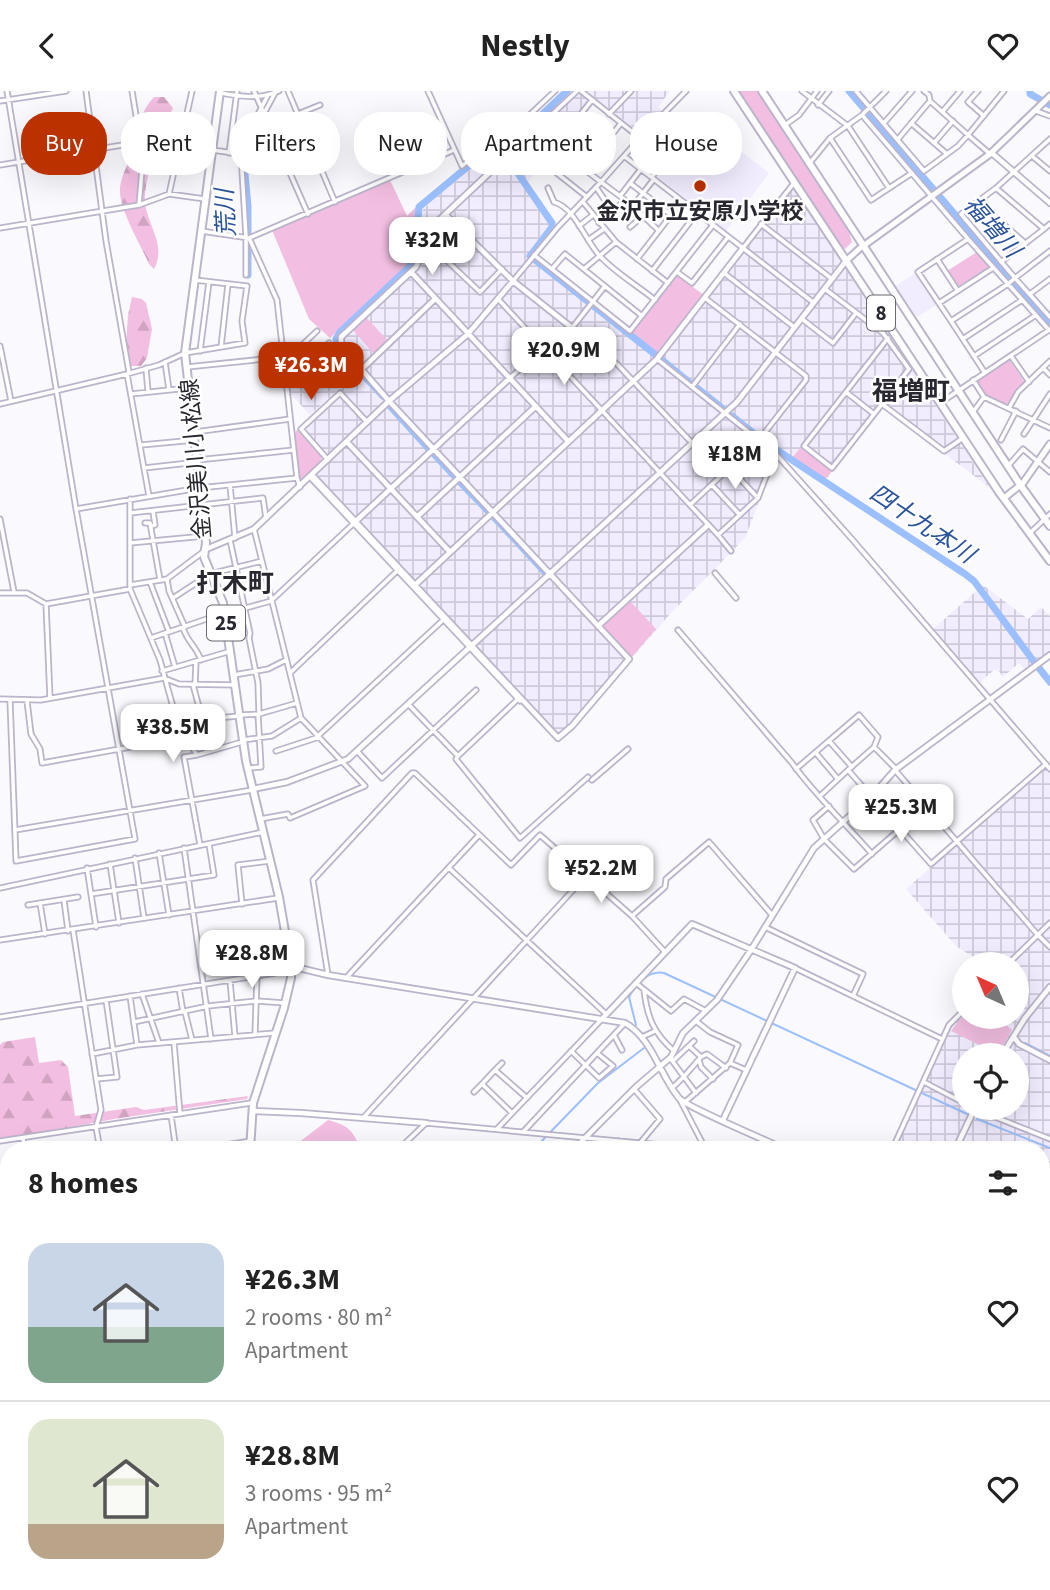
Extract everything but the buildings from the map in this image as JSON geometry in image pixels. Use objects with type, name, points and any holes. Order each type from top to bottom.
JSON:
[{"type":"main road","name":"8","points":[[734,91],[1003,499],[1050,561]]},
{"type":"main road","name":"8","points":[[762,91],[1021,486],[1048,520]]},
{"type":"main road","name":"金沢美川小松線","points":[[216,121],[220,92]]},
{"type":"main road","points":[[847,260],[989,154],[1050,96]]},
{"type":"main road","name":"金沢美川小松線","points":[[208,175],[186,353],[205,536],[204,557],[220,594],[231,651],[247,769],[270,861],[291,966],[285,1003],[253,1103],[251,1141]]},
{"type":"main road","points":[[1003,499],[1021,486],[1050,445]]},
{"type":"street","points":[[7,91],[76,509],[135,839],[16,861],[10,700]]},
{"type":"street","points":[[0,101],[66,91]]},
{"type":"street","points":[[86,91],[89,112]]},
{"type":"street","points":[[132,91],[136,112]]},
{"type":"street","points":[[170,194],[192,91]]},
{"type":"street","points":[[254,91],[263,110]]},
{"type":"street","points":[[288,91],[297,112]]},
{"type":"street","points":[[428,91],[460,164],[465,165],[495,140],[504,139],[555,91]]},
{"type":"street","points":[[555,112],[579,91],[607,112]]},
{"type":"street","points":[[611,112],[631,91]]},
{"type":"street","points":[[666,112],[687,91]]},
{"type":"street","points":[[802,91],[848,126],[889,188]]},
{"type":"street","points":[[785,125],[799,115],[817,91]]},
{"type":"street","points":[[818,105],[829,91]]},
{"type":"street","points":[[809,164],[830,138],[863,115],[886,91]]},
{"type":"street","points":[[884,123],[912,91]]},
{"type":"street","points":[[924,91],[989,154],[993,154],[1050,203]]},
{"type":"street","points":[[897,139],[934,91]]},
{"type":"street","points":[[943,111],[960,91]]},
{"type":"street","points":[[978,91],[968,102],[984,116]]},
{"type":"street","points":[[858,92],[924,171],[968,135],[1004,91]]},
{"type":"street","points":[[220,92],[257,97],[277,92]]},
{"type":"street","points":[[263,110],[277,92]]},
{"type":"street","points":[[216,151],[229,153],[237,93]]},
{"type":"street","points":[[263,110],[268,95]]},
{"type":"street","points":[[592,100],[573,124],[602,148],[621,123]]},
{"type":"street","points":[[303,112],[320,105]]},
{"type":"street","points":[[1036,111],[1050,116]]},
{"type":"street","points":[[863,115],[912,173],[935,195],[968,239],[1049,331],[940,403]]},
{"type":"street","points":[[616,119],[630,130]]},
{"type":"street","points":[[934,143],[953,121]]},
{"type":"street","points":[[911,123],[947,154]]},
{"type":"street","points":[[334,130],[335,132],[310,142],[334,130]]},
{"type":"street","points":[[830,138],[871,200],[912,173]]},
{"type":"street","points":[[1050,140],[996,188],[961,214],[1050,317]]},
{"type":"street","points":[[0,593],[27,593],[46,604],[167,579],[204,550],[254,529],[415,377],[468,334],[534,254],[630,149]]},
{"type":"street","points":[[201,231],[248,237],[308,214],[454,150]]},
{"type":"street","points":[[624,156],[630,161]]},
{"type":"street","points":[[1032,156],[1050,171]]},
{"type":"street","points":[[0,165],[21,162]]},
{"type":"street","points":[[98,175],[106,241],[149,496]]},
{"type":"street","points":[[139,205],[142,175]]},
{"type":"street","points":[[244,175],[248,237],[246,275]]},
{"type":"street","points":[[291,175],[308,214]]},
{"type":"street","points":[[324,175],[335,202]]},
{"type":"street","points":[[311,476],[558,739],[629,659],[341,346],[341,337],[411,272],[420,258],[417,241],[488,175]]},
{"type":"street","points":[[559,175],[587,197]]},
{"type":"street","points":[[592,175],[635,207],[658,230]]},
{"type":"street","points":[[599,223],[612,211],[637,175]]},
{"type":"street","points":[[649,175],[814,303]]},
{"type":"street","points":[[626,218],[655,175]]},
{"type":"street","points":[[415,585],[657,359],[794,183]]},
{"type":"street","points":[[630,184],[671,215]]},
{"type":"street","points":[[596,187],[612,211]]},
{"type":"street","points":[[548,188],[554,202],[560,204],[570,215],[600,256],[655,300]]},
{"type":"street","points":[[996,188],[1044,229]]},
{"type":"street","points":[[0,228],[139,205],[170,194],[205,199]]},
{"type":"street","points":[[637,259],[682,201]]},
{"type":"street","points":[[583,202],[615,242],[668,283]]},
{"type":"street","points":[[978,202],[1025,243]]},
{"type":"street","points":[[652,271],[697,213]]},
{"type":"street","points":[[446,215],[513,281],[617,364],[693,444]]},
{"type":"street","points":[[579,226],[593,215]]},
{"type":"street","points":[[629,227],[643,216]]},
{"type":"street","points":[[1001,262],[1050,224]]},
{"type":"street","points":[[534,254],[630,331],[713,225]]},
{"type":"street","points":[[761,225],[832,279]]},
{"type":"street","points":[[588,240],[604,229]]},
{"type":"street","points":[[248,237],[277,300],[300,487]]},
{"type":"street","points":[[422,237],[480,292],[502,269]]},
{"type":"street","points":[[677,272],[692,283],[728,237]]},
{"type":"street","points":[[968,239],[918,272],[985,373]]},
{"type":"street","points":[[584,269],[615,242]]},
{"type":"street","points":[[951,321],[1009,284],[1050,251]]},
{"type":"street","points":[[552,269],[565,254],[642,316]]},
{"type":"street","points":[[937,259],[958,291]]},
{"type":"street","points":[[15,830],[252,790],[287,782],[344,762],[725,414],[847,260]]},
{"type":"street","points":[[939,303],[994,268]]},
{"type":"street","points":[[411,272],[568,441]]},
{"type":"street","points":[[724,273],[795,328]]},
{"type":"street","points":[[1030,294],[1050,279]]},
{"type":"street","points":[[0,404],[128,373],[186,353],[245,344],[242,321],[247,286],[195,281]]},
{"type":"street","points":[[200,351],[209,282]]},
{"type":"street","points":[[221,347],[228,284]]},
{"type":"street","points":[[551,356],[605,286]]},
{"type":"street","points":[[825,289],[888,338],[909,369],[832,468],[804,446],[888,338]]},
{"type":"street","points":[[690,505],[759,440],[806,380],[806,376],[705,297]]},
{"type":"street","points":[[362,369],[435,299]]},
{"type":"street","points":[[498,299],[731,551]]},
{"type":"street","points":[[963,339],[1023,300]]},
{"type":"street","points":[[1043,309],[1050,304]]},
{"type":"street","points":[[802,319],[833,343],[856,313]]},
{"type":"street","points":[[974,356],[1036,315]]},
{"type":"street","points":[[692,387],[740,324]]},
{"type":"street","points":[[187,367],[284,359],[317,331]]},
{"type":"street","points":[[287,383],[329,343]]},
{"type":"street","points":[[0,346],[10,401]]},
{"type":"street","points":[[151,638],[271,601],[543,348]]},
{"type":"street","points":[[1011,356],[1028,382]]},
{"type":"street","points":[[657,359],[775,453],[1050,769]]},
{"type":"street","points":[[1009,408],[1028,382],[1050,361]]},
{"type":"street","points":[[164,362],[169,390]]},
{"type":"street","points":[[146,368],[148,393]]},
{"type":"street","points":[[1043,368],[1050,375]]},
{"type":"street","points":[[973,380],[984,397],[1050,428]]},
{"type":"street","points":[[131,394],[190,388]]},
{"type":"street","points":[[846,392],[874,414]]},
{"type":"street","points":[[328,460],[300,429],[340,393],[367,422]]},
{"type":"street","points":[[1024,433],[1050,394]]},
{"type":"street","points":[[972,412],[984,397]]},
{"type":"street","points":[[882,404],[944,451],[963,438]]},
{"type":"street","points":[[417,517],[536,406]]},
{"type":"street","points":[[1001,440],[1016,411]]},
{"type":"street","points":[[140,446],[290,419]]},
{"type":"street","points":[[346,442],[450,552]]},
{"type":"street","points":[[1008,466],[1023,449],[1050,472]]},
{"type":"street","points":[[144,468],[295,450]]},
{"type":"street","points":[[718,535],[758,498],[775,453]]},
{"type":"street","points":[[730,468],[758,498]]},
{"type":"street","points":[[76,509],[199,488],[297,478]]},
{"type":"street","points":[[230,485],[235,568],[258,683],[261,767],[247,769]]},
{"type":"street","points":[[712,485],[740,515]]},
{"type":"street","points":[[130,513],[263,498],[266,518]]},
{"type":"street","points":[[130,499],[130,587],[151,638],[178,725],[197,755]]},
{"type":"street","points":[[153,511],[155,525],[148,524],[160,580]]},
{"type":"street","points":[[0,519],[14,592]]},
{"type":"street","points":[[1028,534],[1048,520]]},
{"type":"street","points":[[355,523],[519,700],[458,757]]},
{"type":"street","points":[[598,626],[708,525]]},
{"type":"street","points":[[254,529],[300,718],[365,786],[290,818],[288,814],[259,819]]},
{"type":"street","points":[[130,543],[205,536]]},
{"type":"street","points":[[173,598],[210,574],[262,561]]},
{"type":"street","points":[[290,673],[397,571]]},
{"type":"street","points":[[715,573],[736,598]]},
{"type":"street","points":[[167,579],[188,642],[197,649],[199,661],[194,685],[207,752]]},
{"type":"street","points":[[150,582],[175,667]]},
{"type":"street","points":[[46,604],[50,698]]},
{"type":"street","points":[[276,751],[318,736],[443,620]]},
{"type":"street","points":[[678,630],[806,783],[872,854]]},
{"type":"street","points":[[162,670],[231,651]]},
{"type":"street","points":[[671,1060],[683,1033],[718,998],[814,848],[845,823],[895,770],[1050,655]]},
{"type":"street","points":[[234,675],[268,669],[286,660]]},
{"type":"street","points":[[0,699],[27,701],[164,678],[179,684],[236,685]]},
{"type":"street","points":[[357,751],[382,778],[476,690]]},
{"type":"street","points":[[27,701],[31,734],[40,749],[42,763],[186,738],[215,725],[217,718],[258,714],[297,703]]},
{"type":"street","points":[[408,704],[458,757],[456,759],[520,838],[590,778],[628,750]]},
{"type":"street","points":[[796,769],[859,715],[878,737],[874,747],[820,796]]},
{"type":"street","points":[[200,845],[184,757],[272,736],[300,718]]},
{"type":"street","points":[[211,727],[219,748]]},
{"type":"street","points":[[829,741],[931,864],[1046,764]]},
{"type":"street","points":[[874,747],[1050,947]]},
{"type":"street","points":[[816,753],[838,779]]},
{"type":"street","points":[[328,975],[313,880],[412,773],[511,865],[540,835],[632,916],[664,952]]},
{"type":"street","points":[[829,806],[813,820],[824,839],[854,869],[900,829]]},
{"type":"street","points":[[0,888],[263,832]]},
{"type":"street","points":[[346,978],[479,835]]},
{"type":"street","points":[[632,916],[665,887],[666,879],[709,842],[772,915]]},
{"type":"street","points":[[91,894],[214,874],[208,843]]},
{"type":"street","points":[[184,848],[211,1039]]},
{"type":"street","points":[[159,853],[169,915]]},
{"type":"street","points":[[135,858],[144,919]]},
{"type":"street","points":[[242,904],[238,865],[270,861]]},
{"type":"street","points":[[110,863],[120,923]]},
{"type":"street","points":[[87,868],[96,927]]},
{"type":"street","points":[[449,868],[606,1014]]},
{"type":"street","points":[[364,1117],[586,876]]},
{"type":"street","points":[[28,905],[78,897]]},
{"type":"street","points":[[0,940],[278,898]]},
{"type":"street","points":[[64,899],[101,1110],[96,1127],[98,1141]]},
{"type":"street","points":[[40,903],[44,934]]},
{"type":"street","points":[[1020,952],[1050,923]]},
{"type":"street","points":[[497,1129],[692,924],[795,968],[943,1039]]},
{"type":"street","points":[[765,927],[863,974],[853,996]]},
{"type":"street","points":[[0,1017],[257,977],[291,966],[328,975],[625,1023],[642,1037],[661,1066],[701,1141]]},
{"type":"street","points":[[723,1120],[795,968]]},
{"type":"street","points":[[255,1034],[257,977]]},
{"type":"street","points":[[230,981],[235,1036]]},
{"type":"street","points":[[637,984],[671,1011],[684,999],[706,1011]]},
{"type":"street","points":[[1010,1043],[1050,987]]},
{"type":"street","points":[[179,988],[192,1040]]},
{"type":"street","points":[[644,990],[655,1031],[674,1051]]},
{"type":"street","points":[[142,994],[159,1043]]},
{"type":"street","points":[[130,996],[137,1045]]},
{"type":"street","points":[[96,1079],[117,1077],[106,1000]]},
{"type":"street","points":[[134,1022],[208,1006],[257,1001],[285,1003]]},
{"type":"street","points":[[682,1101],[726,1068],[738,1045],[710,1032],[696,1021]]},
{"type":"street","points":[[896,1141],[952,1022]]},
{"type":"street","points":[[524,1132],[625,1023]]},
{"type":"street","points":[[642,1037],[655,1031]]},
{"type":"street","points":[[92,1053],[137,1045],[275,1033]]},
{"type":"street","points":[[614,1035],[622,1050]]},
{"type":"street","points":[[1014,1037],[1019,1044],[1050,1060]]},
{"type":"street","points":[[582,1141],[634,1089],[661,1066],[690,1047],[694,1041]]},
{"type":"street","points":[[174,1042],[180,1114]]},
{"type":"street","points":[[690,1047],[700,1058],[701,1067],[713,1079]]},
{"type":"street","points":[[571,1051],[599,1078],[613,1066],[597,1053]]},
{"type":"street","points":[[673,1087],[707,1054],[726,1068]]},
{"type":"street","points":[[671,1060],[696,1093]]},
{"type":"street","points":[[474,1092],[502,1063]]},
{"type":"street","points":[[730,1063],[747,1070]]},
{"type":"street","points":[[495,1070],[527,1098]]},
{"type":"street","points":[[924,1082],[952,1097]]},
{"type":"street","points":[[482,1084],[512,1113]]},
{"type":"street","points":[[634,1089],[660,1119],[642,1141]]},
{"type":"street","points":[[682,1101],[768,1141]]},
{"type":"street","points":[[0,1141],[253,1103]]},
{"type":"street","points":[[253,1111],[364,1117],[625,1141]]},
{"type":"street","points":[[171,1115],[175,1141]]},
{"type":"street","points":[[959,1141],[969,1120]]},
{"type":"street","points":[[1003,1120],[1050,1139]]},
{"type":"street","points":[[407,1141],[426,1123]]},
{"type":"street","points":[[23,1137],[24,1141]]},
{"type":"shaded area","points":[[579,91],[670,91],[658,107],[661,112],[630,112],[630,125],[594,97],[582,112],[557,112]]},
{"type":"shaded area","points":[[742,152],[769,173],[726,231],[657,176],[742,175]]},
{"type":"shaded area","points":[[462,175],[533,175],[527,183],[554,224],[534,253],[661,358],[790,191],[794,190],[989,487],[884,408],[880,409],[825,481],[784,455],[776,458],[745,538],[671,613],[560,740],[313,472],[300,484],[294,432],[363,369],[344,346],[343,337],[415,270],[421,259],[419,248],[423,209]]},
{"type":"shaded area","points":[[917,272],[938,304],[917,317],[896,286]]},
{"type":"shaded area","points":[[331,344],[357,373],[310,415],[290,393],[289,383]]},
{"type":"shaded area","points":[[983,585],[1028,619],[1041,607],[1050,616],[1050,652],[1025,670],[1019,663],[1003,677],[998,670],[994,670],[979,683],[932,630]]},
{"type":"shaded area","points":[[1050,763],[1050,1141],[898,1141],[952,1026],[952,1029],[1029,1029],[1029,952],[965,952],[956,946],[906,889]]},
{"type":"green space","points":[[738,91],[757,91],[849,232],[852,242],[845,249],[838,243]]},
{"type":"green space","points":[[154,97],[164,97],[173,108],[171,112],[144,112]]},
{"type":"green space","points":[[123,175],[149,175],[145,202],[157,243],[154,269],[126,216],[120,196]]},
{"type":"green space","points":[[390,180],[407,216],[417,206],[412,262],[330,338],[309,319],[272,230]]},
{"type":"green space","points":[[977,252],[989,268],[957,287],[947,271]]},
{"type":"green space","points":[[676,275],[704,295],[658,354],[632,332]]},
{"type":"green space","points":[[132,297],[142,299],[146,303],[152,329],[147,358],[141,366],[130,366],[125,361]]},
{"type":"green space","points":[[366,317],[388,341],[374,354],[352,329]]},
{"type":"green space","points":[[1009,359],[1025,383],[1006,405],[986,395],[977,379]]},
{"type":"green space","points":[[297,430],[321,455],[321,461],[303,479],[299,479],[295,433]]},
{"type":"green space","points":[[801,447],[832,471],[825,480],[791,459]]},
{"type":"green space","points":[[629,600],[656,629],[631,658],[601,626]]},
{"type":"green space","points":[[1012,1030],[1004,1043],[976,1043],[951,1031]]},
{"type":"green space","points":[[35,1037],[39,1063],[61,1060],[68,1067],[75,1116],[248,1096],[247,1099],[0,1138],[0,1045],[3,1042]]},
{"type":"green space","points":[[328,1120],[349,1129],[356,1141],[301,1141]]},
{"type":"waterway","name":"四十九本川","points":[[530,256],[552,227],[552,223],[504,153],[505,149],[567,91]]},
{"type":"waterway","name":"福増川","points":[[849,91],[1050,325]]},
{"type":"waterway","points":[[1030,91],[1030,94],[1050,105]]},
{"type":"waterway","name":"荒川","points":[[264,108],[269,99]]},
{"type":"waterway","points":[[417,234],[419,207],[461,172]]},
{"type":"waterway","name":"荒川","points":[[245,175],[248,275]]},
{"type":"waterway","points":[[383,396],[338,348],[336,339],[340,332],[409,267],[415,255]]},
{"type":"waterway","name":"四十九本川","points":[[534,259],[657,356]]},
{"type":"waterway","name":"四十九本川","points":[[662,360],[690,383]]},
{"type":"waterway","name":"四十九本川","points":[[697,388],[722,408]]},
{"type":"waterway","points":[[389,405],[428,448]]},
{"type":"waterway","name":"四十九本川","points":[[732,416],[757,436]]},
{"type":"waterway","name":"四十九本川","points":[[763,441],[974,581],[1035,663]]},
{"type":"waterway","points":[[433,453],[457,479]]},
{"type":"waterway","points":[[460,482],[490,513]]},
{"type":"waterway","points":[[493,516],[545,572]]},
{"type":"waterway","name":"四十九本川","points":[[1039,668],[1050,682]]},
{"type":"waterway","points":[[636,1025],[629,997],[643,979],[664,973],[952,1107]]},
{"type":"waterway","points":[[1029,1045],[1050,1056]]},
{"type":"waterway","points":[[542,1141],[598,1083],[644,1048]]},
{"type":"waterway","points":[[980,1120],[1032,1141]]},
{"type":"place","name":"金沢市立安原小学校","points":[[700,186]]},
{"type":"district","name":"福増町","points":[[911,391]]},
{"type":"district","name":"打木町","points":[[235,583]]}]
